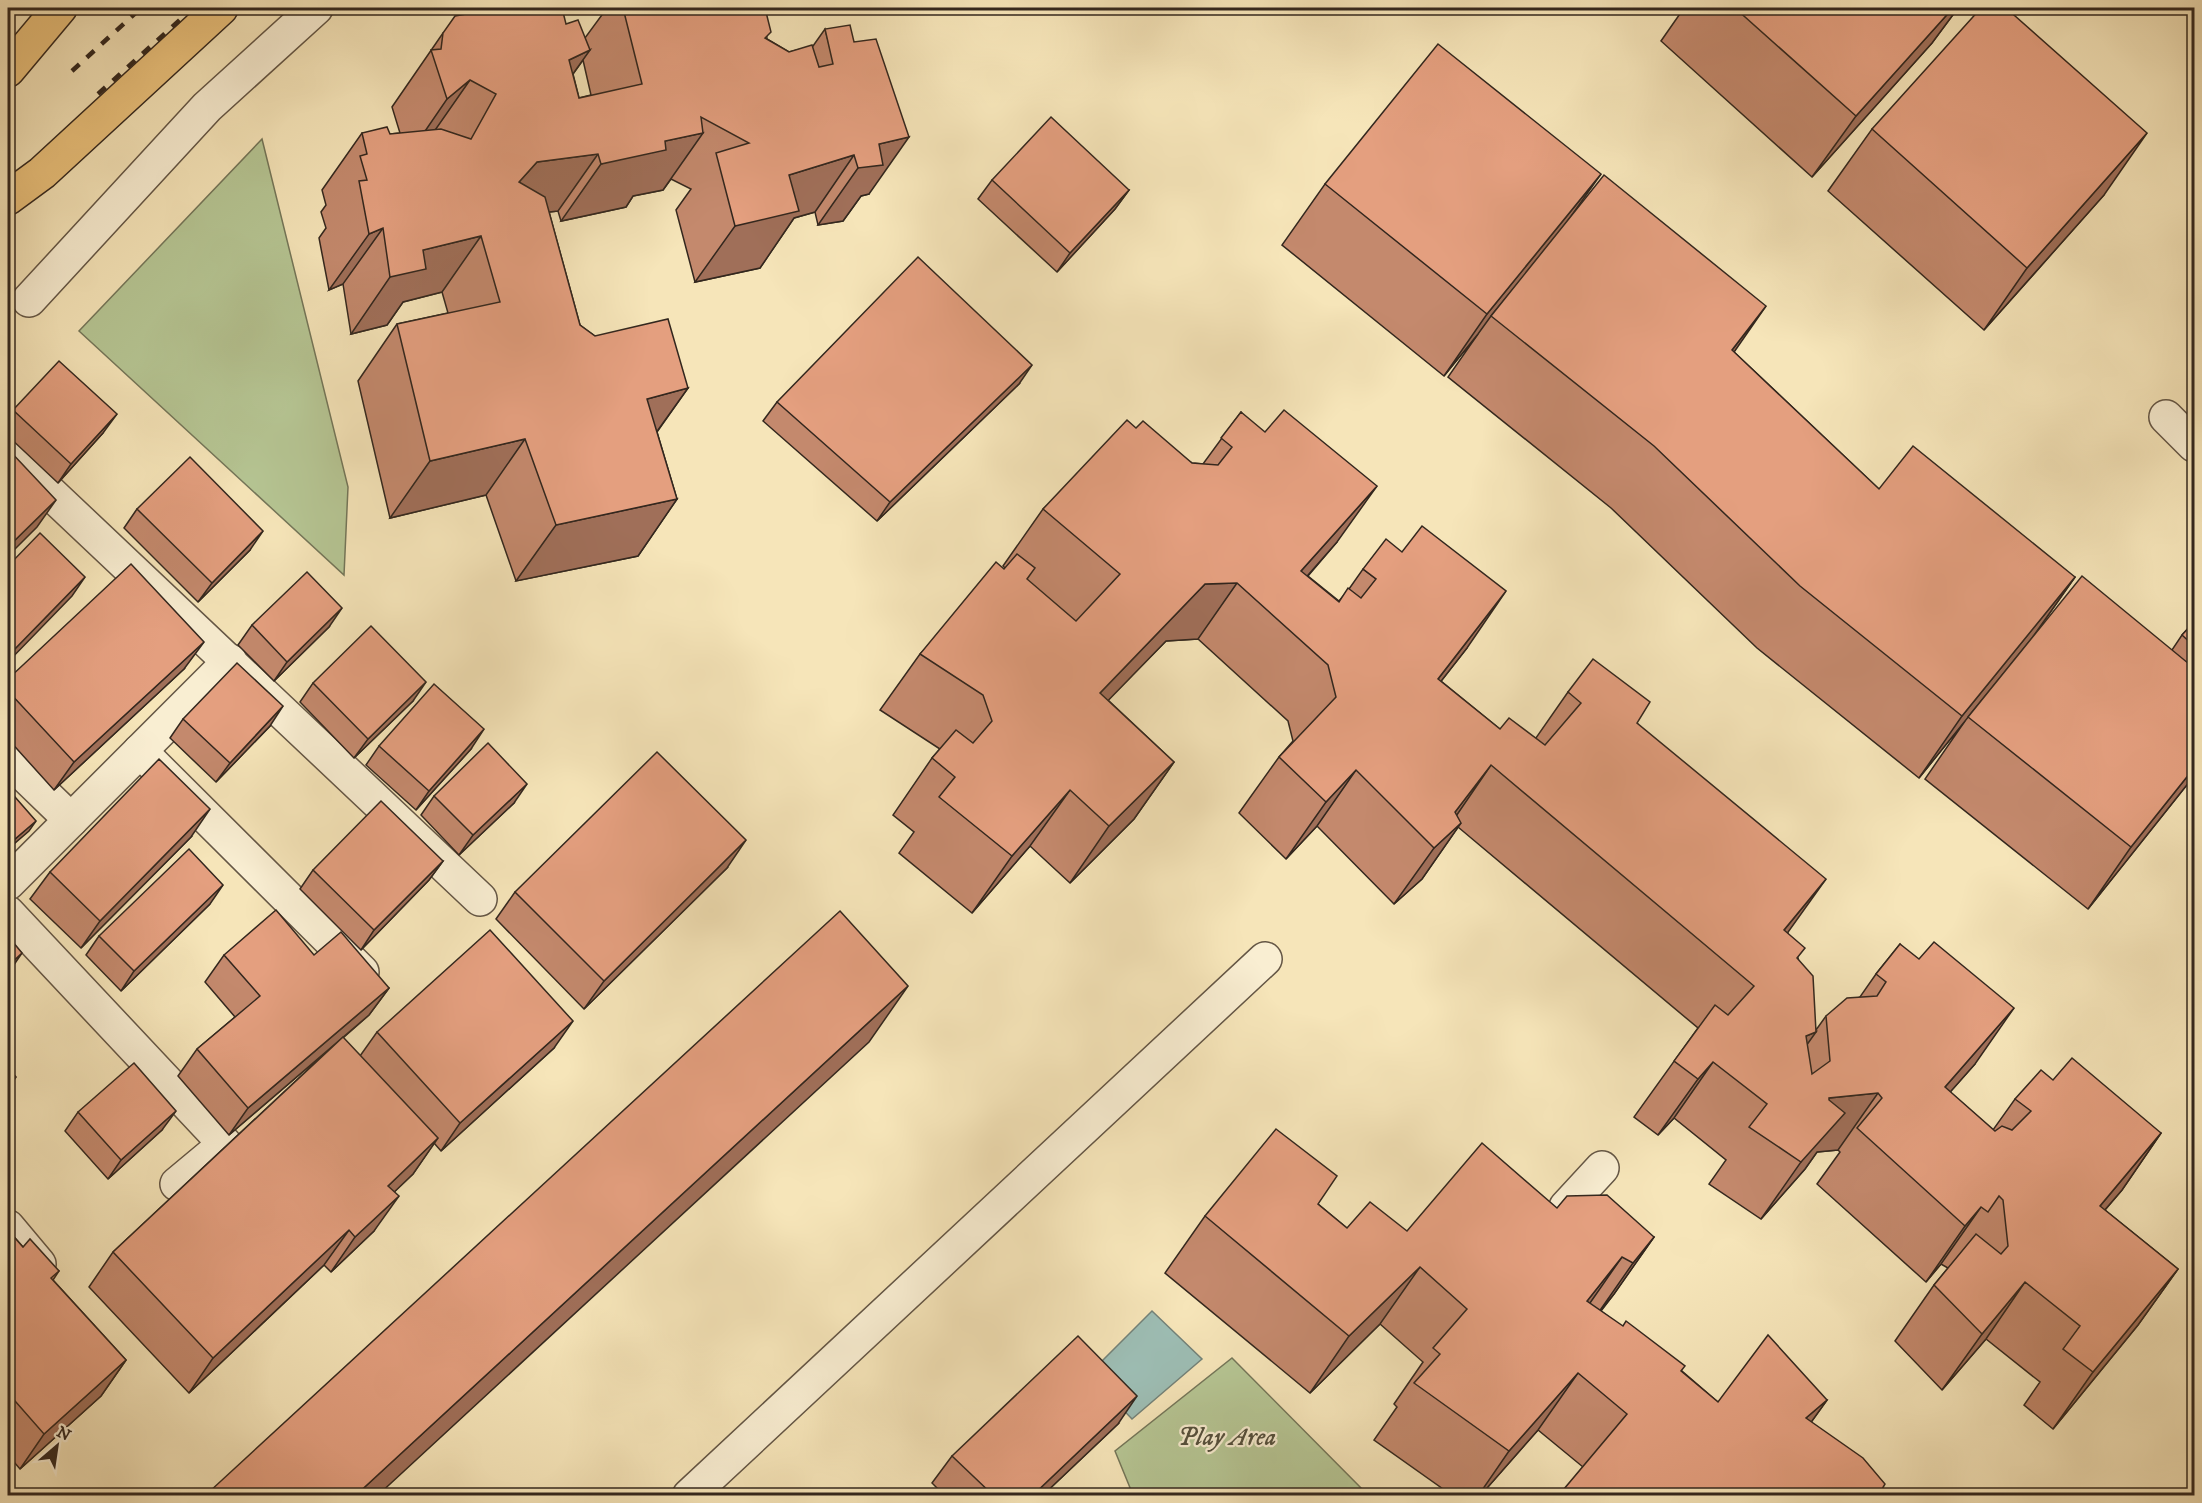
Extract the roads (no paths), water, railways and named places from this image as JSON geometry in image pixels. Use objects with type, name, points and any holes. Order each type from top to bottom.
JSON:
[{"type":"main road","points":[[8,70],[60,8]]},
{"type":"main road","points":[[8,198],[42,173],[221,8]]},
{"type":"street","points":[[28,300],[207,107],[316,8]]},
{"type":"street","points":[[2166,417],[2194,445]]},
{"type":"street","points":[[8,453],[480,899]]},
{"type":"street","points":[[8,883],[230,661]]},
{"type":"street","points":[[140,751],[384,993]]},
{"type":"street","points":[[8,759],[71,820]]},
{"type":"street","points":[[8,913],[225,1144],[177,1184]]},
{"type":"street","points":[[689,1496],[1265,959]]},
{"type":"street","points":[[1566,1207],[1602,1168]]},
{"type":"street","points":[[8,1227],[39,1264]]},
{"type":"water","points":[[1152,1311],[1202,1359],[1132,1419],[1089,1374]]},
{"type":"railway","points":[[72,71],[141,8]]},
{"type":"railway","points":[[98,94],[193,8]]},
{"type":"park label","name":"Play Area","points":[[1227,1437]]}]
